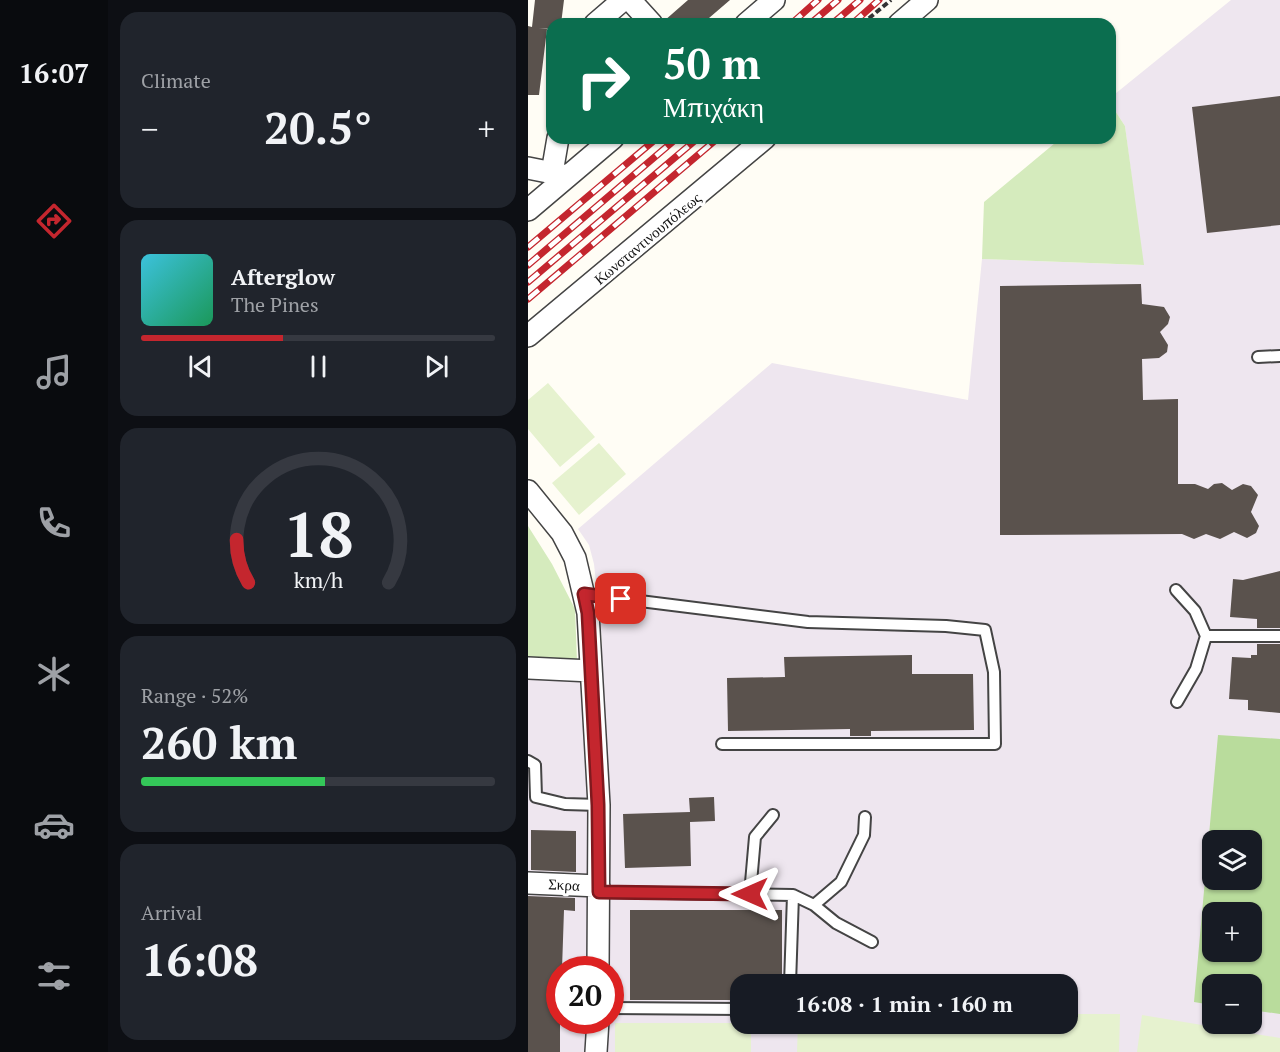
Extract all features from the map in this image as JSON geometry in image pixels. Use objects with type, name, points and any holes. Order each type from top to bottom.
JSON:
[{"type":"street","points":[[602,18],[623,0]]},
{"type":"street","points":[[630,0],[646,18]]},
{"type":"street","points":[[753,18],[774,0]]},
{"type":"street","points":[[906,18],[927,0]]},
{"type":"street","points":[[558,144],[560,174]]},
{"type":"street","points":[[528,210],[560,174],[603,144]]},
{"type":"street","name":"Κωνσταντινουπόλεως","points":[[528,336],[758,144]]},
{"type":"street","points":[[528,168],[560,174]]},
{"type":"street","points":[[528,491],[562,533],[575,558],[584,594],[591,671],[598,805],[598,956]]},
{"type":"street","points":[[528,668],[591,671]]},
{"type":"street","name":"Σκρα","points":[[528,883],[599,889]]},
{"type":"street","points":[[596,1052],[597,1034]]},
{"type":"lane","points":[[1258,357],[1280,356]]},
{"type":"lane","points":[[1176,590],[1195,611],[1206,636],[1196,669],[1177,702]]},
{"type":"lane","points":[[584,594],[808,622],[985,630],[994,672],[995,744],[722,744]]},
{"type":"lane","points":[[1206,636],[1280,636]]},
{"type":"lane","points":[[528,761],[535,765],[536,797],[565,804],[598,805]]},
{"type":"lane","points":[[750,894],[755,837],[773,815]]},
{"type":"lane","points":[[814,905],[841,882],[864,836],[865,817]]},
{"type":"lane","points":[[599,889],[793,895],[814,905],[836,923],[872,942]]},
{"type":"lane","points":[[790,974],[793,895]]},
{"type":"lane","points":[[624,1008],[730,1009]]},
{"type":"path","points":[[869,18],[891,0]]},
{"type":"shaded area","points":[[1231,0],[1280,0],[1280,1052],[528,1052],[528,676],[602,682],[602,640],[594,564],[589,545],[578,529],[772,363],[968,400],[982,259],[1143,265],[1125,126],[1116,112],[1116,93]]},
{"type":"green space","points":[[1116,112],[1125,126],[1144,265],[982,259],[984,202],[1054,144],[1116,144]]},
{"type":"green space","points":[[548,383],[595,437],[560,467],[528,429],[528,400]]},
{"type":"green space","points":[[599,443],[626,474],[579,515],[552,483]]},
{"type":"green space","points":[[528,526],[552,564],[575,609],[577,661],[528,661]]},
{"type":"green space","points":[[1218,735],[1280,739],[1280,1014],[1262,1012],[1262,974],[1202,974],[1202,1003],[1194,1002],[1202,913],[1202,962],[1262,962],[1262,902],[1203,902],[1204,890],[1262,890],[1262,830],[1209,830]]},
{"type":"green space","points":[[1078,1014],[1120,1014],[1119,1052],[797,1052],[798,1034],[1078,1034]]},
{"type":"green space","points":[[1142,1015],[1202,1025],[1202,1034],[1256,1034],[1280,1038],[1280,1052],[1137,1052]]},
{"type":"green space","points":[[624,1023],[730,1023],[730,1034],[751,1034],[751,1052],[615,1052],[615,1034],[624,1034]]},
{"type":"building","points":[[535,0],[564,0],[562,18],[546,18],[546,29],[539,28],[546,29],[546,37],[539,95],[528,95],[528,26],[532,27]]},
{"type":"building","points":[[688,0],[730,0],[709,18],[667,18]]},
{"type":"building","points":[[1280,96],[1280,225],[1207,233],[1192,107]]},
{"type":"building","points":[[1141,284],[1142,304],[1164,307],[1170,317],[1168,324],[1160,332],[1168,345],[1167,352],[1159,358],[1142,359],[1143,400],[1178,399],[1178,484],[1195,484],[1208,489],[1214,484],[1222,483],[1232,490],[1243,484],[1251,486],[1258,495],[1251,512],[1259,526],[1256,533],[1247,538],[1234,532],[1220,539],[1206,534],[1194,539],[1182,534],[1000,535],[1000,286]]},
{"type":"building","points":[[1280,571],[1280,628],[1257,628],[1257,619],[1230,617],[1233,579],[1243,580]]},
{"type":"building","points":[[1257,644],[1280,644],[1280,713],[1248,710],[1248,700],[1229,699],[1232,657],[1251,658],[1251,655],[1257,655]]},
{"type":"building","points":[[912,655],[912,674],[973,674],[974,730],[871,731],[871,736],[850,736],[850,729],[728,731],[727,678],[785,677],[784,657]]},
{"type":"building","points":[[714,797],[715,821],[690,822],[691,866],[625,868],[623,814],[690,812],[689,798]]},
{"type":"building","points":[[531,830],[576,831],[576,872],[531,870]]},
{"type":"building","points":[[528,896],[575,898],[575,911],[564,910],[562,956],[546,956],[546,1034],[560,1034],[560,1052],[528,1052]]},
{"type":"building","points":[[630,910],[782,910],[782,974],[730,974],[730,1000],[630,1000]]},
{"type":"railway","points":[[798,18],[818,0]]},
{"type":"railway","points":[[817,18],[838,0]]},
{"type":"railway","points":[[839,18],[860,0]]},
{"type":"railway","points":[[859,18],[879,0]]},
{"type":"railway","points":[[528,247],[650,144]]},
{"type":"railway","points":[[528,265],[670,144]]},
{"type":"railway","points":[[528,282],[691,144]]},
{"type":"railway","points":[[528,299],[711,144]]},
{"type":"route","points":[[621,599],[584,594],[588,613],[598,805],[599,892],[750,894]]}]
